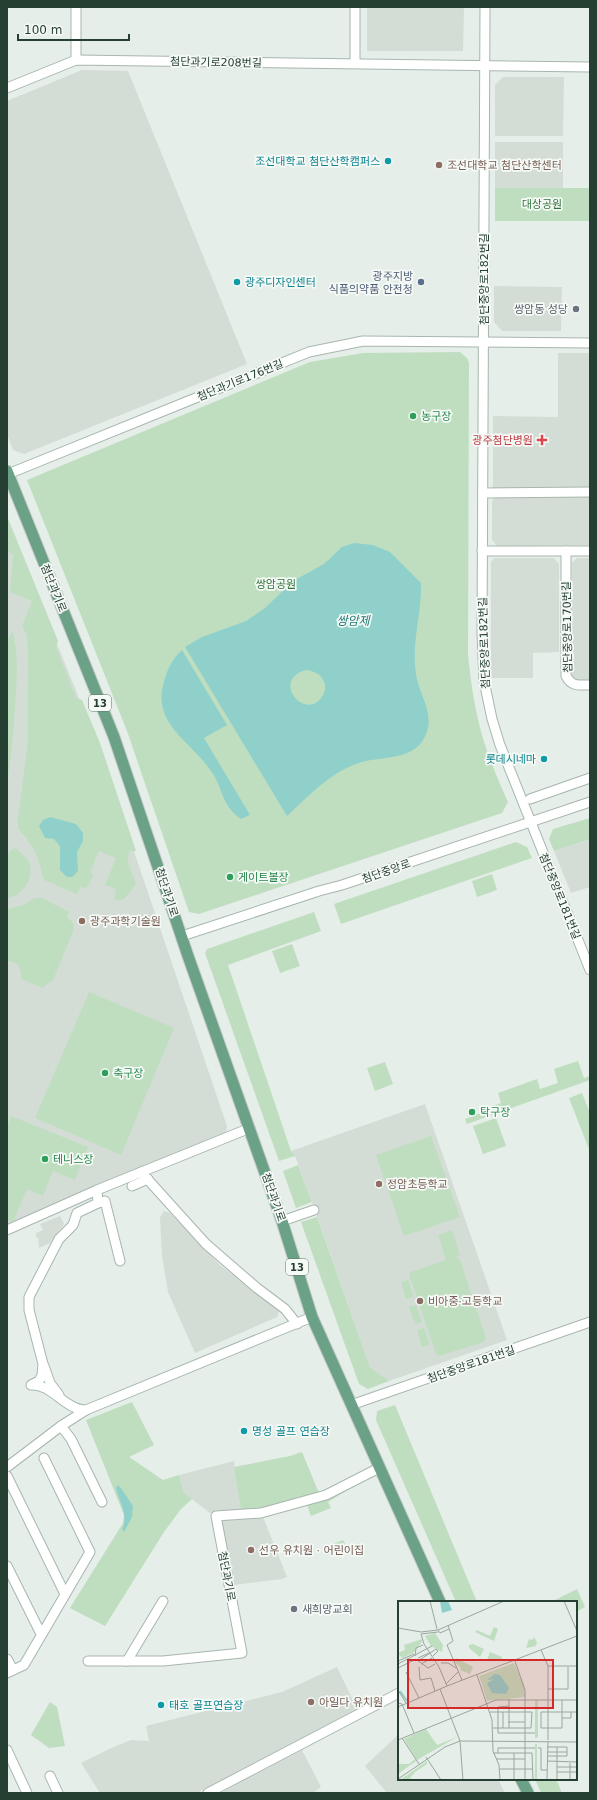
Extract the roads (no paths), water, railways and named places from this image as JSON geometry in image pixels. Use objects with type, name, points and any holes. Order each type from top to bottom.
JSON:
[{"type":"main road","name":"첨단과기로","points":[[8,473],[114,737],[282,1221],[312,1317],[440,1601]]},
{"type":"main road","points":[[522,1780],[528,1793]]},
{"type":"street","points":[[76,7],[76,60]]},
{"type":"street","points":[[355,7],[355,63]]},
{"type":"street","name":"첨단중앙로182번길","points":[[485,7],[482,648],[487,700],[500,745],[531,823]]},
{"type":"street","name":"첨단과기로208번길","points":[[7,88],[76,60],[590,67]]},
{"type":"street","name":"첨단과기로176번길","points":[[8,473],[309,352],[362,341],[590,343]]},
{"type":"street","points":[[482,493],[590,492]]},
{"type":"street","points":[[482,551],[590,551]]},
{"type":"street","name":"첨단중앙로170번길","points":[[566,551],[566,676],[569,682],[574,685],[590,685]]},
{"type":"street","points":[[530,799],[590,778]]},
{"type":"street","name":"첨단중앙로","points":[[182,936],[531,823],[590,802]]},
{"type":"street","name":"첨단중앙로181번길","points":[[531,823],[590,970]]},
{"type":"street","points":[[7,1230],[97,1190],[250,1128]]},
{"type":"street","points":[[141,1172],[206,1244],[257,1288],[285,1309],[297,1324]]},
{"type":"street","points":[[132,1186],[148,1179]]},
{"type":"street","points":[[97,1190],[98,1203]]},
{"type":"street","points":[[62,1400],[50,1383],[43,1364],[29,1310],[30,1297],[59,1239],[73,1225],[77,1213],[98,1203],[105,1201],[120,1261]]},
{"type":"street","points":[[282,1221],[314,1210]]},
{"type":"street","points":[[7,1466],[61,1426],[86,1410],[312,1317]]},
{"type":"street","name":"첨단중앙로181번길","points":[[351,1405],[590,1322]]},
{"type":"street","points":[[43,1364],[41,1378],[37,1383],[30,1385],[40,1386],[74,1409],[86,1410]]},
{"type":"street","points":[[61,1426],[71,1439],[102,1502]]},
{"type":"street","points":[[7,1659],[10,1672],[24,1665],[90,1552],[44,1458]]},
{"type":"street","name":"첨단과기로","points":[[88,1661],[163,1661],[242,1653],[216,1516],[261,1513],[326,1495],[379,1468]]},
{"type":"street","points":[[7,1476],[65,1594]]},
{"type":"street","points":[[7,1566],[41,1634]]},
{"type":"street","points":[[127,1661],[163,1601]]},
{"type":"street","points":[[208,1793],[398,1695]]},
{"type":"street","points":[[7,1750],[27,1793]]},
{"type":"street","points":[[50,1776],[58,1793]]},
{"type":"water","name":"쌍암제","points":[[354,543],[373,545],[390,552],[421,583],[415,663],[416,674],[426,707],[429,723],[423,740],[417,747],[403,755],[367,761],[348,767],[320,785],[287,816],[185,647],[202,637],[246,621],[265,608],[293,581],[324,564],[342,547]],"holes":[[[306,670],[315,672],[322,678],[325,690],[323,695],[316,703],[308,705],[295,697],[291,690],[291,682],[295,675]]]},
{"type":"water","points":[[182,650],[227,725],[204,738],[250,815],[241,819],[229,808],[211,771],[168,721],[163,710],[162,697],[165,678],[168,669],[178,653]]},
{"type":"water","points":[[50,817],[76,824],[83,833],[83,841],[77,852],[78,871],[72,877],[67,877],[60,870],[60,846],[54,839],[45,838],[39,826],[43,820]]},
{"type":"water","points":[[118,1485],[133,1506],[132,1517],[124,1532],[122,1529],[124,1524],[123,1508],[116,1488]]},
{"type":"place","name":"조선대학교 첨단산학캠퍼스","points":[[388,161]]},
{"type":"place","name":"조선대학교 첨단산학센터","points":[[439,165]]},
{"type":"place","name":"광주디자인센터","points":[[237,282]]},
{"type":"place","name":"광주지방 식품의약품 안전청","points":[[421,282]]},
{"type":"place","name":"쌍암동 성당","points":[[576,309]]},
{"type":"place","name":"농구장","points":[[413,416]]},
{"type":"place","name":"광주첨단병원","points":[[542,440]]},
{"type":"place","name":"롯데시네마","points":[[544,759]]},
{"type":"place","name":"게이트볼장","points":[[230,877]]},
{"type":"place","name":"광주과학기술원","points":[[82,921]]},
{"type":"place","name":"축구장","points":[[105,1073]]},
{"type":"place","name":"탁구장","points":[[472,1112]]},
{"type":"place","name":"테니스장","points":[[45,1159]]},
{"type":"place","name":"정암초등학교","points":[[379,1184]]},
{"type":"place","name":"비아중·고등학교","points":[[420,1301]]},
{"type":"place","name":"명성 골프 연습장","points":[[244,1431]]},
{"type":"place","name":"선우 유치원 · 어린이집","points":[[251,1550]]},
{"type":"place","name":"새희망교회","points":[[294,1609]]},
{"type":"place","name":"아일다 유치원","points":[[311,1702]]},
{"type":"place","name":"태호 골프연습장","points":[[161,1705]]},
{"type":"park label","name":"대상공원","points":[[542,204]]},
{"type":"park label","name":"쌍암공원","points":[[276,584]]}]
